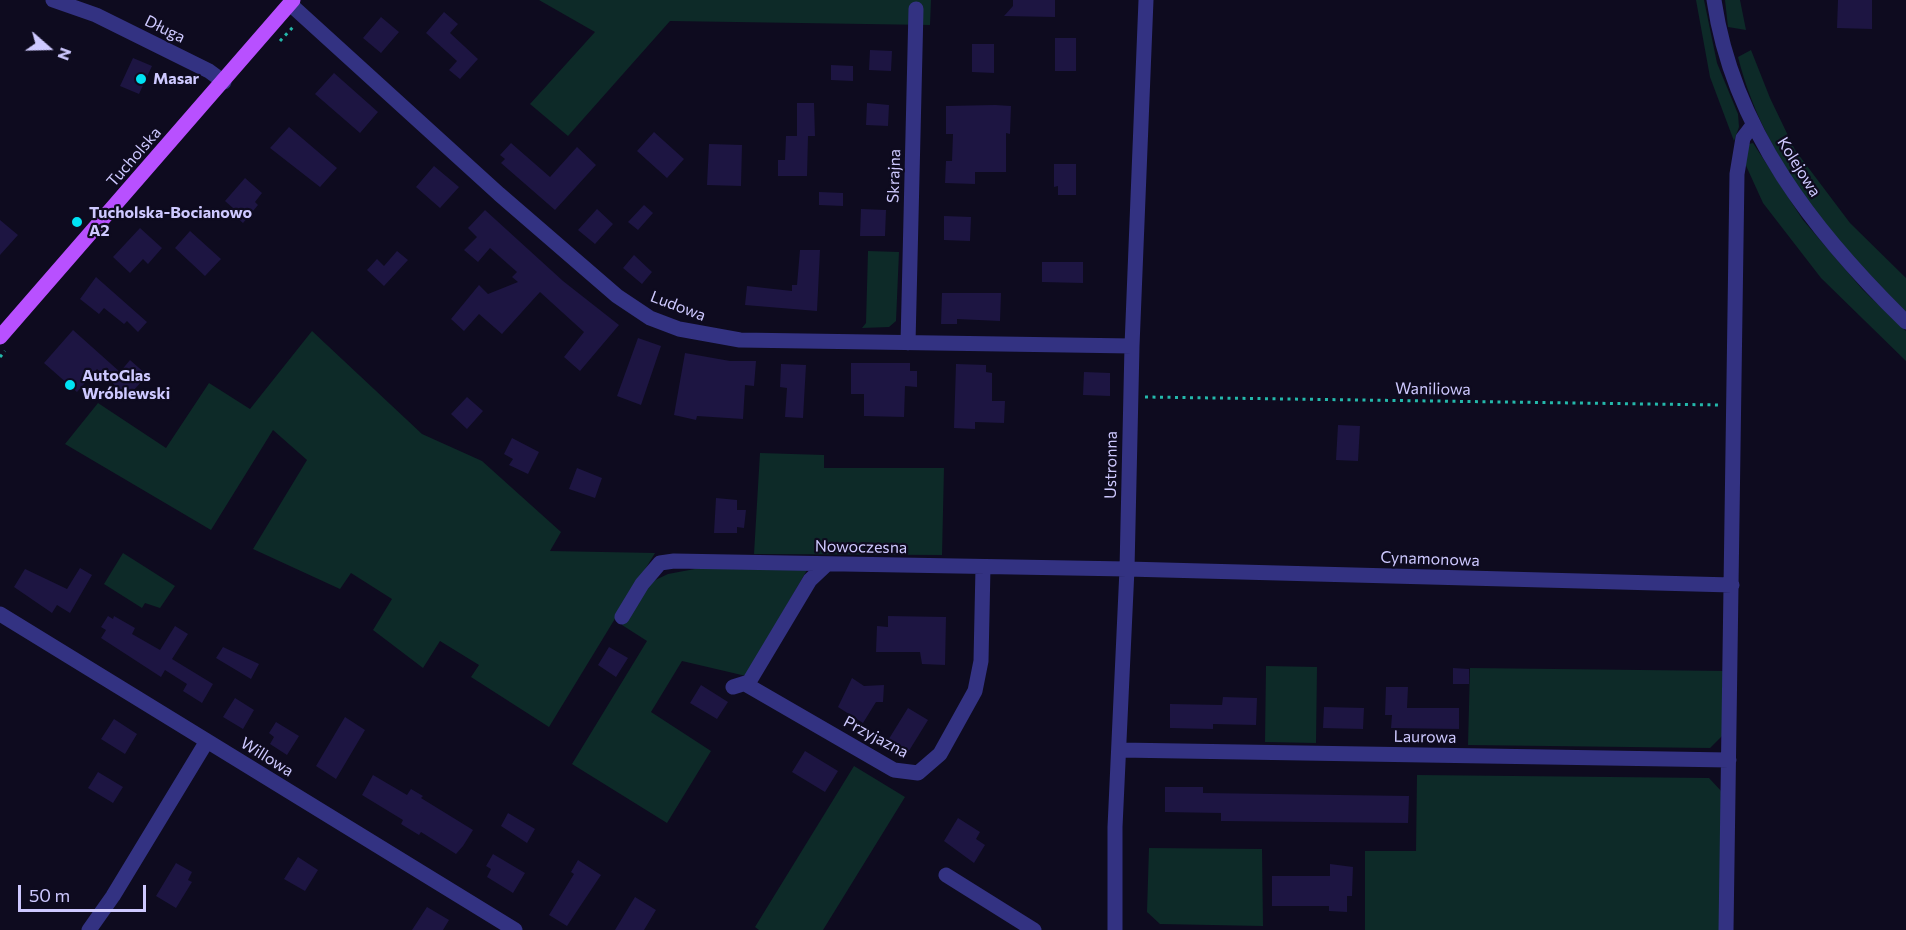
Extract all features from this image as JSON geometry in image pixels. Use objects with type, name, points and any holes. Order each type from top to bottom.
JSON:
[{"type":"main road","name":"Tucholska","points":[[0,337],[292,2]]},
{"type":"street","name":"Długa","points":[[53,0],[96,15],[209,71],[224,82]]},
{"type":"street","name":"Ustronna","points":[[1115,930],[1115,827],[1127,569],[1132,346],[1146,0]]},
{"type":"street","name":"Kolejowa","points":[[1714,0],[1719,34],[1728,63],[1753,124],[1801,207],[1843,259],[1906,322]]},
{"type":"street","name":"Ludowa","points":[[292,2],[516,209],[617,296],[650,318],[679,329],[740,340],[1132,346]]},
{"type":"street","name":"Skrajna","points":[[908,343],[916,9]]},
{"type":"street","points":[[1726,930],[1737,174],[1743,138],[1753,124]]},
{"type":"street","name":"Nowoczesna","points":[[622,617],[642,584],[660,563],[1127,569]]},
{"type":"street","name":"Przyjazna","points":[[827,564],[810,580],[740,686],[894,770],[918,773],[940,754],[975,692],[981,661],[983,567]]},
{"type":"street","name":"Cynamonowa","points":[[1127,569],[1732,585]]},
{"type":"street","name":"Willowa","points":[[0,614],[515,930]]},
{"type":"street","points":[[89,930],[113,896],[207,741]]},
{"type":"street","name":"Laurowa","points":[[1120,750],[1730,760]]},
{"type":"street","points":[[946,875],[1034,930]]},
{"type":"path","name":"Waniliowa","points":[[1131,397],[1735,405]]},
{"type":"green space","points":[[539,0],[931,0],[930,25],[670,21],[568,136],[530,104],[595,32]]},
{"type":"green space","points":[[1696,0],[1704,0],[1717,63],[1738,114],[1739,127],[1734,141],[1710,77]]},
{"type":"green space","points":[[1725,0],[1740,0],[1746,30],[1728,27]]},
{"type":"green space","points":[[1751,50],[1770,98],[1795,150],[1850,223],[1906,278],[1906,312],[1852,257],[1827,227],[1783,163],[1749,94],[1738,57]]},
{"type":"green space","points":[[1753,143],[1803,220],[1863,290],[1906,331],[1906,361],[1821,278],[1763,203],[1743,159],[1749,144]]},
{"type":"green space","points":[[868,251],[899,252],[896,321],[889,327],[862,328],[866,323]]},
{"type":"green space","points":[[312,331],[422,434],[482,461],[561,532],[550,551],[655,553],[549,727],[471,677],[479,665],[440,641],[423,668],[373,630],[392,599],[351,573],[340,589],[253,549],[307,460],[273,430],[211,530],[65,444],[98,403],[166,448],[209,383],[250,409]]},
{"type":"green space","points":[[760,453],[824,455],[824,468],[944,468],[942,555],[754,554]]},
{"type":"green space","points":[[123,553],[175,586],[160,608],[145,603],[142,608],[104,584]]},
{"type":"green space","points":[[700,568],[807,570],[746,676],[682,661],[651,712],[711,751],[667,823],[572,764],[647,641],[622,625],[649,583],[668,574]]},
{"type":"green space","points":[[1266,666],[1317,667],[1316,743],[1265,742]]},
{"type":"green space","points":[[1470,668],[1727,671],[1725,733],[1710,748],[1468,745]]},
{"type":"green space","points":[[854,766],[905,797],[823,930],[759,930],[755,927]]},
{"type":"green space","points":[[1417,775],[1709,778],[1723,793],[1721,930],[1365,930],[1365,851],[1416,851]]},
{"type":"green space","points":[[1149,848],[1262,849],[1263,926],[1160,924],[1147,912]]},
{"type":"building","points":[[1013,0],[1055,0],[1055,17],[1004,16],[1013,6]]},
{"type":"building","points":[[1838,0],[1872,0],[1872,29],[1837,28]]},
{"type":"building","points":[[444,12],[458,24],[450,33],[478,59],[460,79],[449,70],[457,61],[426,33]]},
{"type":"building","points":[[381,17],[399,32],[381,53],[363,38]]},
{"type":"building","points":[[1055,38],[1076,38],[1076,71],[1055,71]]},
{"type":"building","points":[[972,44],[994,44],[994,73],[972,72]]},
{"type":"building","points":[[870,50],[892,51],[891,71],[869,70]]},
{"type":"building","points":[[133,58],[152,66],[139,94],[120,86]]},
{"type":"building","points":[[831,65],[853,66],[853,81],[831,80]]},
{"type":"building","points":[[334,73],[378,112],[360,133],[315,94]]},
{"type":"building","points":[[797,103],[814,103],[815,136],[808,136],[807,176],[778,176],[778,160],[785,160],[786,136],[797,136]]},
{"type":"building","points":[[867,103],[889,105],[888,126],[866,125]]},
{"type":"building","points":[[946,106],[1011,106],[1010,134],[1006,133],[1006,172],[975,172],[975,184],[945,183],[946,161],[952,161],[953,134],[946,134]]},
{"type":"building","points":[[289,127],[337,168],[320,187],[270,148]]},
{"type":"building","points":[[654,132],[684,159],[667,178],[637,151]]},
{"type":"building","points":[[511,143],[550,177],[577,147],[596,165],[555,210],[501,163],[505,159],[500,155]]},
{"type":"building","points":[[709,144],[742,145],[741,186],[707,185]]},
{"type":"building","points":[[1054,164],[1076,164],[1076,195],[1058,195],[1058,186],[1054,187]]},
{"type":"building","points":[[434,166],[459,187],[440,208],[416,187]]},
{"type":"building","points":[[245,178],[262,193],[255,202],[258,205],[243,223],[230,212],[234,209],[225,201]]},
{"type":"building","points":[[819,192],[843,193],[843,206],[819,205]]},
{"type":"building","points":[[644,205],[653,213],[638,230],[628,222]]},
{"type":"building","points":[[597,209],[613,224],[595,244],[578,230]]},
{"type":"building","points":[[861,209],[886,210],[885,236],[860,236]]},
{"type":"building","points":[[485,210],[563,281],[619,325],[580,371],[564,357],[584,332],[540,292],[502,334],[479,314],[464,331],[451,319],[479,285],[488,294],[518,282],[512,277],[517,272],[490,248],[478,262],[464,250],[477,237],[468,228]]},
{"type":"building","points":[[944,216],[971,217],[970,241],[944,240]]},
{"type":"building","points":[[0,220],[18,235],[0,255]]},
{"type":"building","points":[[140,228],[162,248],[148,264],[143,259],[130,273],[113,257]]},
{"type":"building","points":[[190,231],[221,259],[205,276],[175,248]]},
{"type":"building","points":[[800,250],[820,250],[817,311],[745,305],[747,286],[792,291],[792,285],[797,285]]},
{"type":"building","points":[[397,251],[408,260],[384,286],[367,270],[377,259],[384,266]]},
{"type":"building","points":[[634,255],[652,272],[642,284],[623,268]]},
{"type":"building","points":[[1042,262],[1083,262],[1083,283],[1042,282]]},
{"type":"building","points":[[96,277],[147,322],[138,332],[127,321],[124,324],[104,308],[99,314],[80,299]]},
{"type":"building","points":[[942,293],[1001,293],[1000,321],[957,319],[957,324],[941,324]]},
{"type":"building","points":[[73,330],[120,372],[130,360],[147,375],[128,397],[97,369],[77,392],[44,363]]},
{"type":"building","points":[[638,338],[661,346],[641,405],[617,396]]},
{"type":"building","points":[[685,353],[730,361],[756,361],[754,386],[745,385],[743,419],[697,416],[696,420],[674,415]]},
{"type":"building","points":[[851,363],[910,363],[910,371],[917,371],[917,387],[905,386],[904,417],[864,416],[864,394],[851,394]]},
{"type":"building","points":[[781,364],[806,365],[803,418],[785,417],[787,388],[780,387]]},
{"type":"building","points":[[956,364],[986,365],[986,372],[992,373],[992,401],[1005,401],[1004,423],[975,422],[975,429],[954,428]]},
{"type":"building","points":[[1084,372],[1110,373],[1110,396],[1083,395]]},
{"type":"building","points":[[467,397],[483,411],[467,429],[451,414]]},
{"type":"building","points":[[1338,425],[1360,426],[1358,461],[1336,460]]},
{"type":"building","points":[[512,438],[539,452],[528,474],[509,465],[513,459],[504,454]]},
{"type":"building","points":[[577,468],[602,478],[595,498],[569,489]]},
{"type":"building","points":[[716,498],[737,500],[737,510],[746,510],[744,528],[737,527],[737,533],[714,533]]},
{"type":"building","points":[[80,568],[92,575],[70,613],[57,605],[52,613],[14,587],[25,569],[67,589]]},
{"type":"building","points":[[108,616],[113,619],[114,616],[135,628],[132,634],[160,650],[175,626],[188,634],[172,659],[213,684],[202,703],[183,691],[187,684],[165,670],[161,677],[101,638],[106,630],[101,627]]},
{"type":"building","points":[[888,616],[946,617],[945,665],[922,664],[920,652],[876,652],[877,626],[888,627]]},
{"type":"building","points":[[223,647],[259,664],[251,679],[216,658]]},
{"type":"building","points":[[609,647],[628,658],[616,677],[598,665]]},
{"type":"building","points":[[1453,668],[1469,669],[1469,684],[1453,684]]},
{"type":"building","points":[[852,678],[864,686],[884,685],[883,702],[876,702],[863,723],[838,707]]},
{"type":"building","points":[[701,685],[728,702],[717,719],[690,703]]},
{"type":"building","points":[[1386,687],[1408,687],[1407,708],[1459,708],[1459,729],[1391,728],[1392,715],[1385,715]]},
{"type":"building","points":[[1223,697],[1257,698],[1256,725],[1213,724],[1213,729],[1170,728],[1170,704],[1222,705]]},
{"type":"building","points":[[235,698],[254,710],[243,729],[223,717]]},
{"type":"building","points":[[1324,707],[1364,708],[1363,729],[1323,728]]},
{"type":"building","points":[[908,708],[928,720],[907,754],[887,742]]},
{"type":"building","points":[[345,717],[365,730],[336,779],[316,766]]},
{"type":"building","points":[[114,719],[137,734],[125,754],[101,739]]},
{"type":"building","points":[[276,722],[299,736],[287,755],[270,744],[274,737],[269,733]]},
{"type":"building","points":[[805,751],[838,771],[825,792],[792,772]]},
{"type":"building","points":[[98,772],[123,787],[113,803],[88,788]]},
{"type":"building","points":[[373,775],[407,795],[411,789],[423,796],[421,798],[473,830],[463,846],[456,854],[421,832],[419,835],[401,824],[403,820],[362,795]]},
{"type":"building","points":[[1165,787],[1203,787],[1203,793],[1409,796],[1408,823],[1221,821],[1221,813],[1165,812]]},
{"type":"building","points":[[508,813],[535,829],[527,843],[501,826]]},
{"type":"building","points":[[958,818],[980,832],[976,839],[985,845],[974,863],[944,841]]},
{"type":"building","points":[[493,854],[525,873],[513,893],[487,877],[491,869],[486,866]]},
{"type":"building","points":[[298,857],[318,870],[305,891],[284,879]]},
{"type":"building","points":[[578,860],[601,875],[567,926],[549,915],[574,874],[571,872]]},
{"type":"building","points":[[176,863],[192,872],[188,880],[192,882],[176,908],[156,896]]},
{"type":"building","points":[[1330,864],[1353,867],[1352,896],[1347,896],[1347,912],[1329,911],[1329,906],[1272,906],[1272,876],[1330,876]]},
{"type":"building","points":[[635,897],[656,910],[644,930],[615,930]]},
{"type":"building","points":[[427,907],[449,920],[443,930],[412,930]]},
{"type":"place","name":"Masar","points":[[141,79]]},
{"type":"place","name":"Tucholska-Bocianowo A2","points":[[77,222]]},
{"type":"place","name":"AutoGlas Wróblewski","points":[[70,385]]}]
